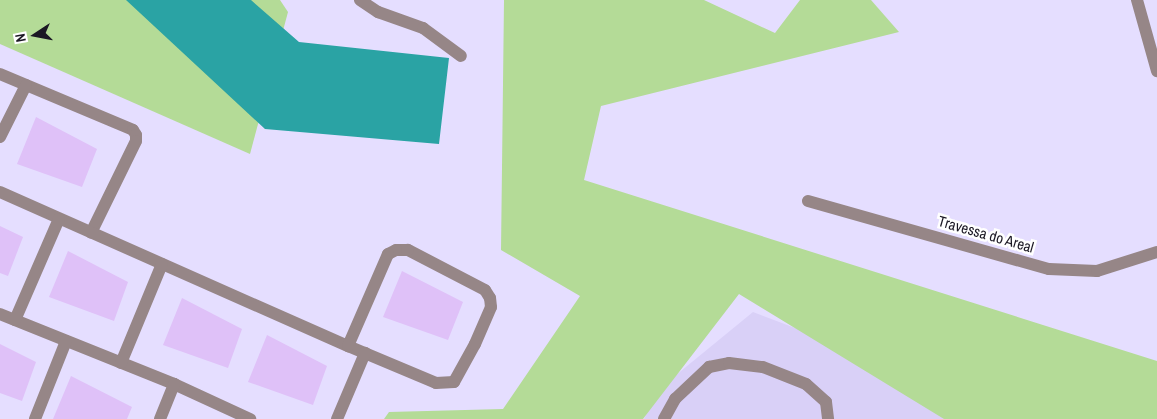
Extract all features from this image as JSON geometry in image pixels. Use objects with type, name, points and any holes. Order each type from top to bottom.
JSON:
[{"type":"street","points":[[360,0],[378,12],[423,28],[461,56]]},
{"type":"street","points":[[1137,0],[1157,71]]},
{"type":"street","points":[[0,74],[133,130],[136,135],[136,141],[91,233]]},
{"type":"street","points":[[0,137],[26,85]]},
{"type":"street","points":[[0,192],[348,346],[436,383],[454,382],[491,307],[490,298],[485,290],[416,254],[408,250],[396,250],[388,254],[348,346]]},
{"type":"street","name":"Travessa do Areal","points":[[808,201],[1049,269],[1097,271],[1157,252]]},
{"type":"street","points":[[15,320],[59,218]]},
{"type":"street","points":[[122,363],[162,264]]},
{"type":"street","points":[[0,314],[174,384],[250,419]]},
{"type":"street","points":[[35,419],[66,341]]},
{"type":"street","points":[[337,419],[365,353]]},
{"type":"street","points":[[664,419],[675,400],[709,367],[729,363],[763,368],[806,384],[826,402],[828,419]]},
{"type":"street","points":[[160,419],[174,384]]},
{"type":"shaded area","points":[[0,0],[280,0],[288,12],[250,154],[0,44]]},
{"type":"shaded area","points":[[126,0],[251,0],[299,42],[449,58],[439,144],[265,129]]},
{"type":"shaded area","points":[[504,0],[704,0],[775,33],[800,0],[871,0],[899,32],[601,106],[584,180],[1157,361],[1157,419],[944,419],[739,294],[643,419],[384,419],[389,412],[503,409],[580,296],[501,250]]},
{"type":"shaded area","points":[[753,312],[811,334],[946,419],[644,419],[659,389]]},
{"type":"building","points":[[36,117],[97,149],[82,187],[17,164]]},
{"type":"building","points":[[0,226],[23,237],[8,276],[0,273]]},
{"type":"building","points":[[68,251],[128,282],[114,321],[49,297]]},
{"type":"building","points":[[402,271],[463,302],[448,340],[383,317]]},
{"type":"building","points":[[182,298],[242,329],[228,368],[163,345]]},
{"type":"building","points":[[267,335],[327,366],[313,405],[248,382]]},
{"type":"building","points":[[0,344],[36,362],[22,401],[0,393]]},
{"type":"building","points":[[71,376],[132,407],[127,419],[53,419]]}]
